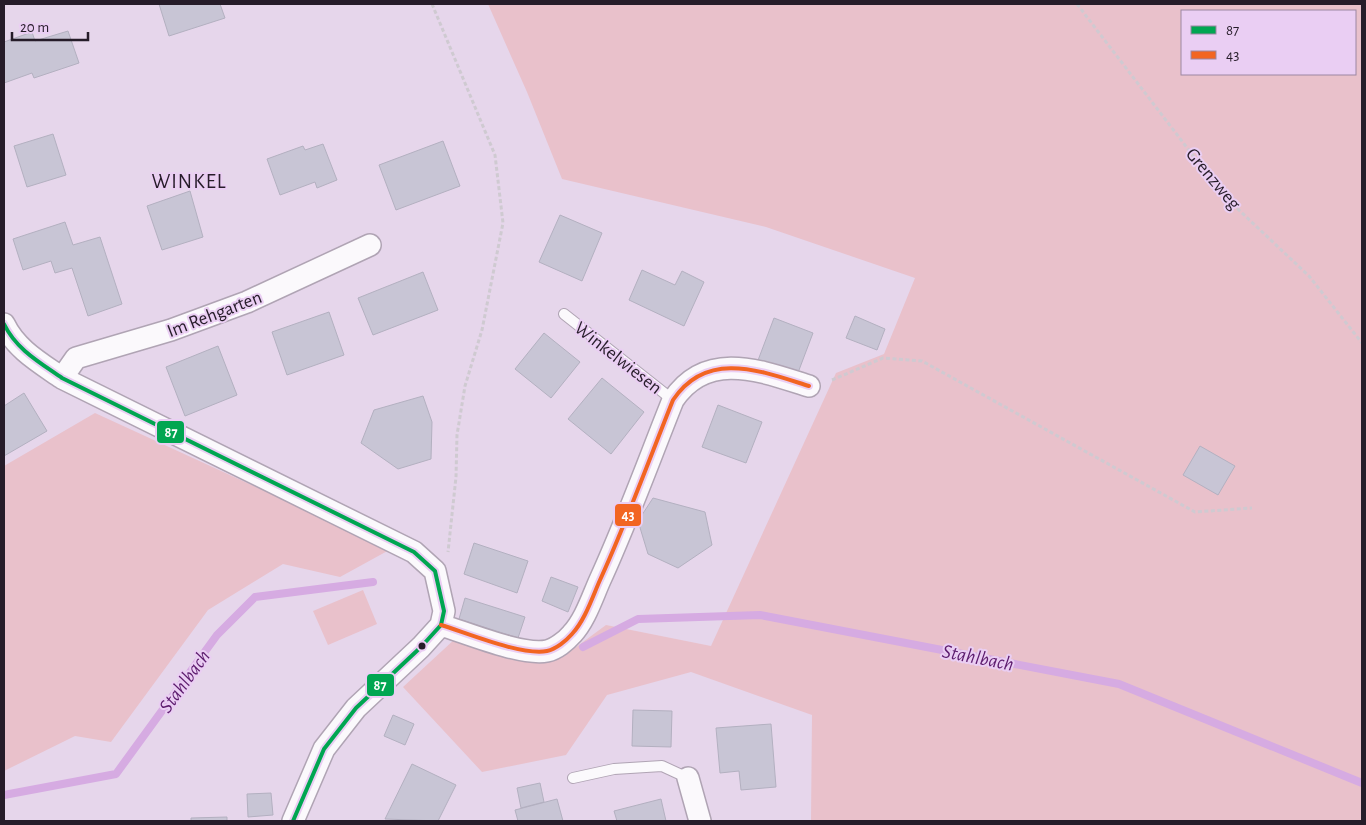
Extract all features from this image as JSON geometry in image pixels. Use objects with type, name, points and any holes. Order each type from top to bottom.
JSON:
[{"type":"street","name":"Im Rehgarten","points":[[62,378],[76,358],[171,330],[247,302],[370,245]]},
{"type":"street","points":[[4,324],[11,338],[32,358],[62,378],[414,552],[435,572],[444,611],[441,624],[421,647],[356,708],[329,742],[305,791],[293,821]]},
{"type":"street","name":"Winkelwiesen","points":[[441,624],[519,649],[535,652],[549,650],[573,633],[583,617],[606,567],[673,400],[682,387],[702,374],[725,367],[755,369],[809,386]]},
{"type":"street","points":[[688,778],[700,821]]},
{"type":"lane","name":"Winkelwiesen","points":[[564,314],[673,400]]},
{"type":"lane","points":[[573,778],[614,769],[662,766],[688,778]]},
{"type":"path","points":[[432,4],[456,55],[495,155],[503,222],[482,330],[464,386],[457,435],[456,477],[448,560],[435,572]]},
{"type":"path","name":"Grenzweg","points":[[1077,4],[1224,196],[1310,276],[1362,343]]},
{"type":"path","points":[[809,386],[843,377],[883,358],[922,361],[1194,512],[1252,508]]},
{"type":"shaded area","points":[[488,4],[1362,4],[1362,821],[811,821],[812,715],[691,672],[607,695],[566,755],[482,772],[403,687],[456,638],[529,660],[564,656],[606,625],[711,646],[836,373],[884,354],[915,278],[766,227],[562,179],[527,92]]},
{"type":"shaded area","points":[[95,413],[391,549],[340,577],[283,564],[208,610],[111,742],[75,736],[4,771],[4,466]]},
{"type":"shaded area","points":[[363,590],[377,624],[328,645],[313,611]]},
{"type":"building","points":[[159,4],[220,4],[225,18],[169,36]]},
{"type":"building","points":[[68,31],[79,63],[34,78],[32,73],[4,83],[4,42],[32,32],[35,41]]},
{"type":"building","points":[[53,134],[66,175],[27,187],[14,146]]},
{"type":"building","points":[[443,141],[460,186],[396,210],[379,165]]},
{"type":"building","points":[[323,144],[337,180],[317,188],[315,182],[280,195],[267,159],[303,146],[305,150]]},
{"type":"building","points":[[190,191],[203,237],[162,250],[147,206]]},
{"type":"building","points":[[560,215],[602,233],[582,281],[539,262]]},
{"type":"building","points":[[65,222],[73,245],[100,237],[122,304],[88,316],[72,268],[55,273],[51,261],[23,270],[13,239]]},
{"type":"building","points":[[642,270],[675,285],[682,271],[704,282],[684,326],[629,300]]},
{"type":"building","points":[[423,272],[438,310],[373,335],[358,298]]},
{"type":"building","points":[[329,312],[344,355],[287,375],[272,332]]},
{"type":"building","points":[[855,316],[885,329],[877,350],[846,338]]},
{"type":"building","points":[[774,318],[813,333],[796,378],[757,363]]},
{"type":"building","points":[[544,333],[580,362],[551,398],[515,369]]},
{"type":"building","points":[[218,346],[237,395],[185,416],[166,367]]},
{"type":"building","points":[[602,378],[644,412],[611,454],[568,419]]},
{"type":"building","points":[[24,393],[47,431],[4,456],[4,406]]},
{"type":"building","points":[[423,396],[432,422],[431,459],[398,469],[361,443],[374,410]]},
{"type":"building","points":[[718,405],[762,422],[746,463],[702,447]]},
{"type":"building","points":[[1200,446],[1235,466],[1218,495],[1183,475]]},
{"type":"building","points":[[653,498],[705,512],[712,545],[678,568],[648,554],[638,521]]},
{"type":"building","points":[[474,543],[528,561],[517,593],[464,574]]},
{"type":"building","points":[[551,577],[578,587],[568,612],[542,601]]},
{"type":"building","points":[[465,598],[525,617],[518,638],[459,619]]},
{"type":"building","points":[[633,710],[672,711],[671,747],[632,746]]},
{"type":"building","points":[[393,715],[414,724],[405,745],[384,736]]},
{"type":"building","points":[[771,724],[776,787],[741,790],[739,771],[720,773],[716,728]]},
{"type":"building","points":[[412,764],[456,785],[438,821],[385,819]]},
{"type":"building","points":[[540,783],[544,802],[521,808],[517,788]]},
{"type":"building","points":[[271,793],[273,815],[248,817],[247,794]]},
{"type":"building","points":[[557,799],[563,821],[518,821],[515,810]]},
{"type":"building","points":[[661,799],[666,821],[617,821],[614,811]]},
{"type":"building","points":[[227,817],[227,821],[191,821],[191,818]]},
{"type":"waterway","name":"Stahlbach","points":[[4,795],[116,774],[217,635],[255,597],[373,582]]},
{"type":"waterway","name":"Stahlbach","points":[[583,647],[638,619],[760,615],[1119,684],[1362,783]]},
{"type":"transit line","name":"87","points":[[4,324],[22,348],[62,378],[414,552],[435,571],[444,611],[441,625],[421,647],[356,708],[324,749],[293,821]]},
{"type":"transit line","name":"43","points":[[441,625],[494,643],[524,650],[536,652],[547,651],[557,647],[572,634],[584,616],[619,535],[673,400],[687,384],[702,374],[718,369],[736,368],[754,370],[809,386]]},
{"type":"district","name":"WINKEL","points":[[189,181]]}]
